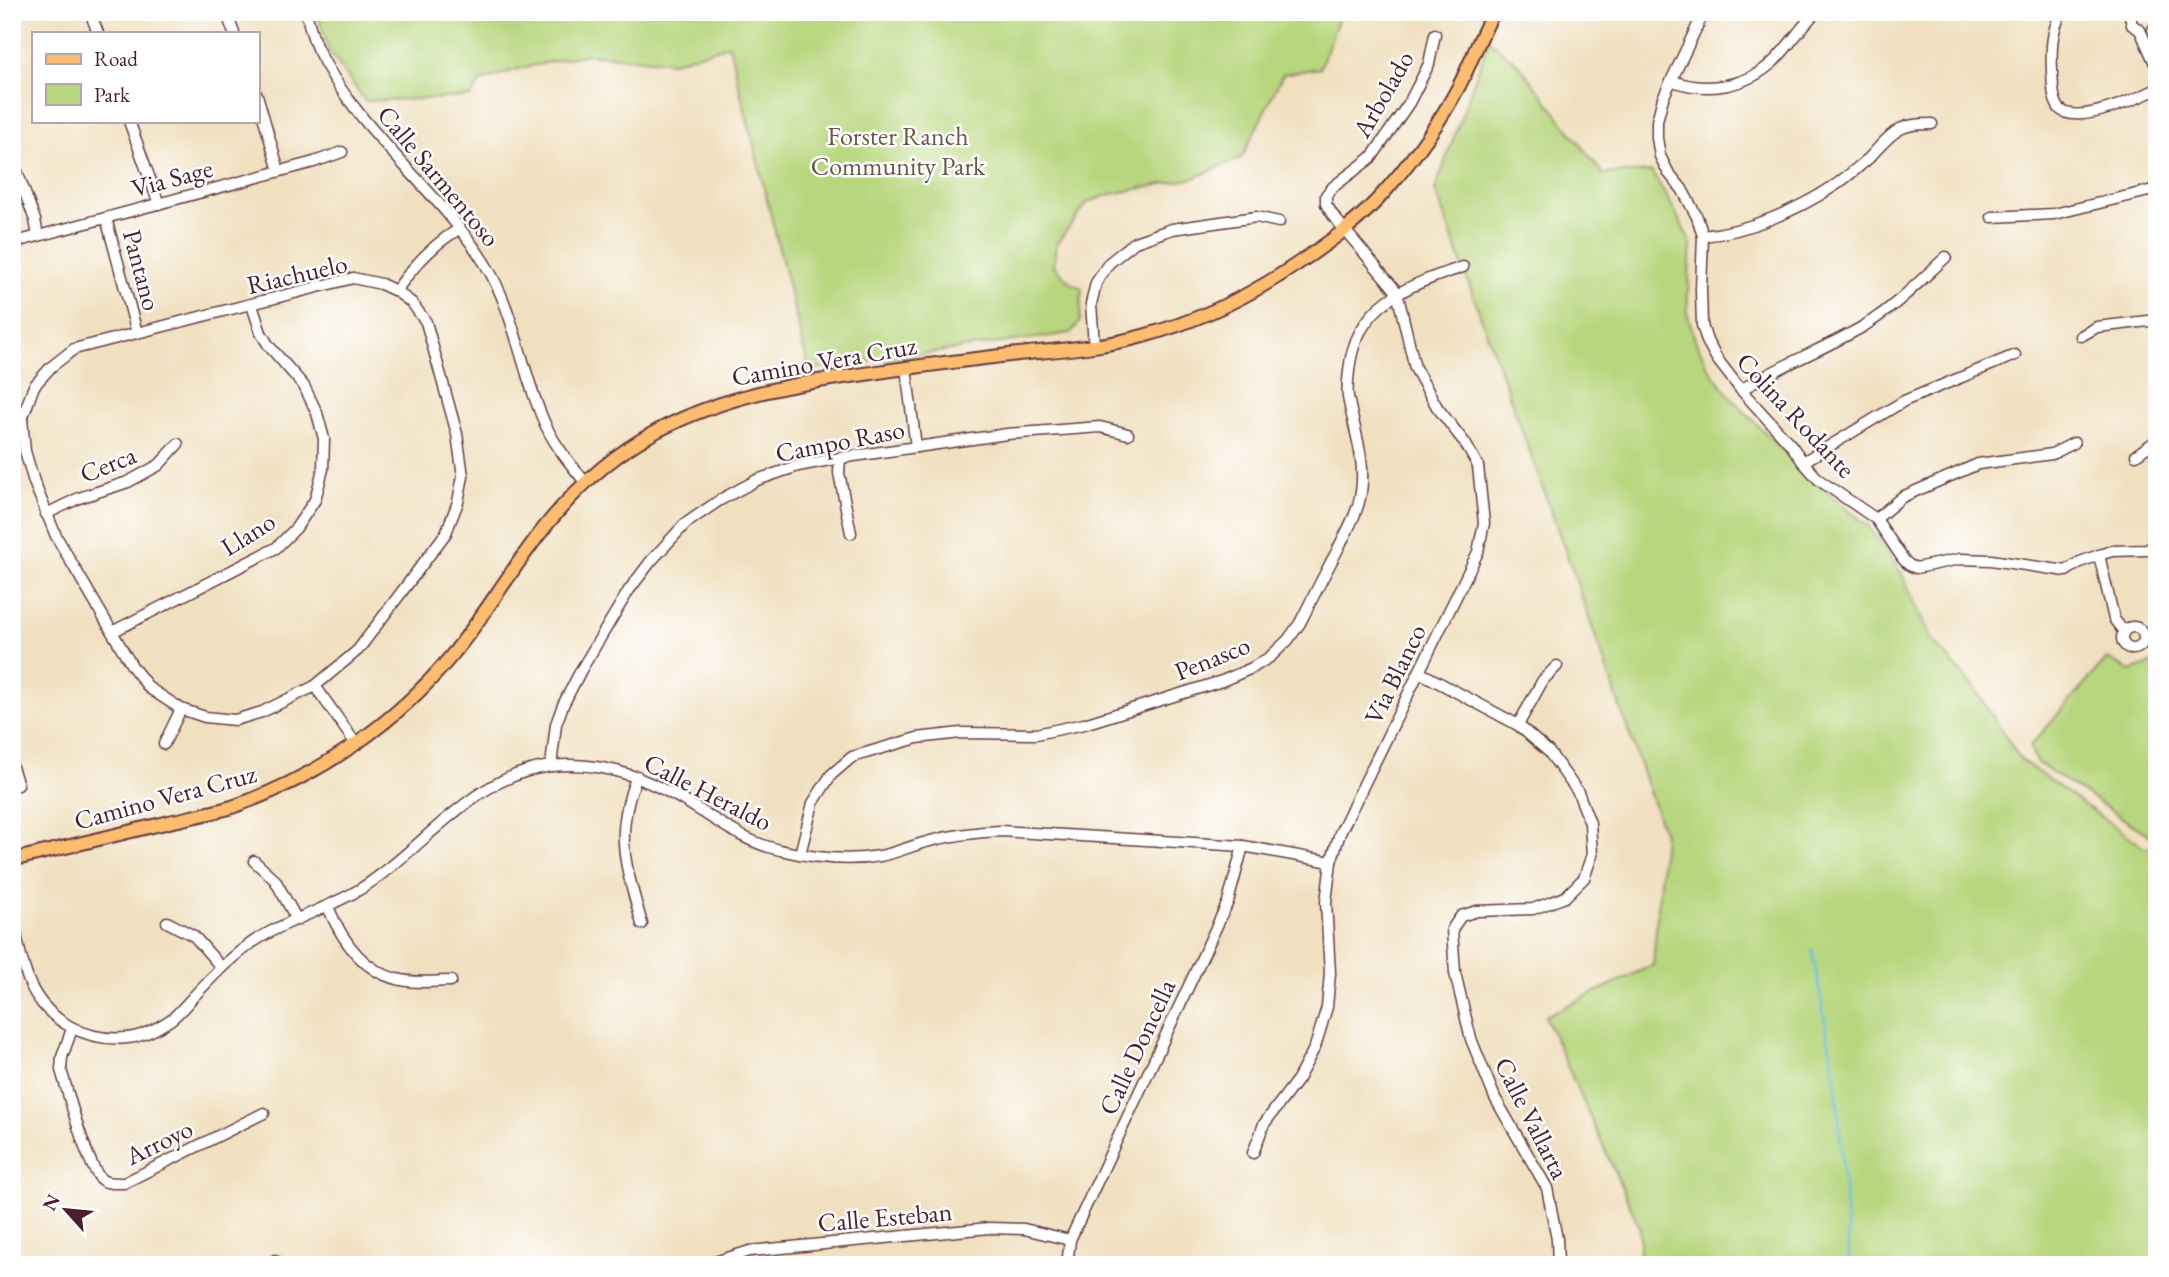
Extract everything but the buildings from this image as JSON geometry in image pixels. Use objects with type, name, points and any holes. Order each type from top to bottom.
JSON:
[{"type":"main road","name":"Camino Vera Cruz","points":[[12,860],[229,808],[292,783],[356,744],[399,710],[452,656],[556,512],[586,483],[619,455],[656,432],[706,409],[758,392],[825,379],[1141,337],[1200,317],[1257,290],[1346,231],[1387,191],[1438,122],[1494,12]]},
{"type":"street","points":[[226,12],[234,32]]},
{"type":"street","name":"Calle Sarmentoso","points":[[306,12],[316,46],[335,80],[367,123],[459,229],[483,262],[514,329],[529,383],[546,428],[586,483]]},
{"type":"street","name":"Colina Rodante","points":[[1704,12],[1663,98],[1657,121],[1657,138],[1660,156],[1668,172],[1682,189],[1697,217],[1703,236],[1702,326],[1717,359],[1819,480],[1876,519],[1909,565],[1916,568],[1960,559],[1991,560],[2066,571],[2099,555]]},
{"type":"street","points":[[1673,81],[1686,86],[1712,87],[1737,83],[1758,73],[1773,62],[1816,12]]},
{"type":"street","points":[[2062,12],[2053,35],[2052,50],[2054,99],[2060,110],[2072,116],[2083,115],[2128,102],[2157,89]]},
{"type":"street","points":[[2131,12],[2132,25],[2140,30],[2157,68]]},
{"type":"street","points":[[93,20],[98,32]]},
{"type":"street","points":[[2140,30],[2155,26],[2157,43]]},
{"type":"street","name":"Arbolado","points":[[1346,231],[1326,204],[1326,195],[1372,157],[1409,103],[1429,64],[1435,34]]},
{"type":"street","points":[[259,102],[279,171]]},
{"type":"street","points":[[129,122],[159,204]]},
{"type":"street","points":[[1703,236],[1734,231],[1805,203],[1835,185],[1895,132],[1912,125],[1932,124]]},
{"type":"street","name":"Via Sage","points":[[12,243],[342,152]]},
{"type":"street","points":[[12,158],[32,209],[38,236]]},
{"type":"street","points":[[1992,217],[2054,214],[2157,189]]},
{"type":"street","points":[[1094,344],[1091,304],[1096,283],[1109,263],[1135,242],[1172,229],[1256,217],[1279,222]]},
{"type":"street","name":"Pantano","points":[[106,218],[137,333]]},
{"type":"street","points":[[396,292],[412,268],[446,237],[459,229]]},
{"type":"street","name":"Via Blanco","points":[[1253,1153],[1264,1124],[1298,1079],[1315,1047],[1327,1007],[1330,973],[1326,902],[1331,862],[1340,833],[1478,552],[1484,523],[1478,466],[1465,443],[1437,407],[1415,368],[1397,292],[1346,231]]},
{"type":"street","points":[[1741,390],[1771,371],[1864,325],[1901,299],[1946,257]]},
{"type":"street","name":"Penasco","points":[[800,854],[809,812],[821,788],[838,768],[855,756],[917,738],[961,733],[1036,734],[1084,724],[1222,681],[1270,657],[1288,640],[1300,623],[1357,511],[1362,461],[1347,393],[1350,359],[1356,340],[1366,321],[1397,292],[1463,267]]},
{"type":"street","name":"Riachuelo","points":[[353,278],[381,284],[412,303],[426,321],[435,346],[457,434],[463,476],[458,502],[446,533],[358,650],[315,686],[262,712],[235,720],[181,709],[149,688],[131,666],[46,514],[34,482],[22,419],[34,386],[51,367],[74,349],[252,305],[353,278]]},
{"type":"street","name":"Llano","points":[[112,632],[276,548],[296,528],[315,500],[323,469],[324,439],[317,413],[304,386],[265,339],[252,305]]},
{"type":"street","points":[[2081,336],[2097,327],[2157,320]]},
{"type":"street","points":[[1803,462],[1904,401],[2015,355]]},
{"type":"street","points":[[906,368],[916,447]]},
{"type":"street","name":"Campo Raso","points":[[551,766],[556,724],[563,705],[629,590],[685,524],[720,500],[757,480],[798,466],[839,458],[1007,434],[1100,427],[1128,434]]},
{"type":"street","points":[[2136,455],[2157,440]]},
{"type":"street","points":[[1876,519],[1902,498],[1978,464],[2052,454],[2074,443]]},
{"type":"street","name":"Cerca","points":[[46,514],[79,498],[128,482],[159,465],[178,444]]},
{"type":"street","points":[[839,458],[839,473],[851,533]]},
{"type":"street","points":[[2123,632],[2115,619],[2099,555],[2112,551],[2147,550],[2157,543]]},
{"type":"street","points":[[1518,725],[1543,680],[1557,666]]},
{"type":"street","name":"Calle Vallarta","points":[[1419,672],[1518,725],[1549,752],[1578,792],[1590,823],[1591,855],[1584,878],[1566,897],[1533,909],[1477,911],[1461,916],[1452,929],[1455,973],[1471,1039],[1495,1098],[1547,1188],[1558,1239],[1558,1265]]},
{"type":"street","points":[[315,686],[356,744]]},
{"type":"street","points":[[164,744],[181,709]]},
{"type":"street","name":"Calle Heraldo","points":[[12,916],[24,968],[39,1000],[52,1014],[72,1029],[97,1037],[128,1038],[148,1032],[172,1018],[221,967],[258,938],[328,907],[363,888],[465,802],[490,787],[551,766],[604,768],[637,776],[666,790],[755,843],[817,858],[855,859],[882,856],[931,840],[975,832],[1000,831],[1243,846],[1331,862]]},
{"type":"street","points":[[12,767],[18,785]]},
{"type":"street","points":[[637,776],[625,814],[623,842],[642,924]]},
{"type":"street","name":"Calle Doncella","points":[[1067,1265],[1070,1240],[1228,902],[1243,846]]},
{"type":"street","points":[[254,861],[275,880],[297,920]]},
{"type":"street","points":[[328,907],[351,948],[378,972],[408,981],[451,981]]},
{"type":"street","points":[[167,922],[194,936],[221,967]]},
{"type":"street","name":"Arroyo","points":[[72,1029],[62,1058],[61,1070],[90,1159],[102,1180],[124,1183],[264,1113]]},
{"type":"street","name":"Calle Esteban","points":[[705,1265],[750,1251],[989,1228],[1024,1229],[1070,1240]]},
{"type":"green space","name":"Forster Ranch Community Park","points":[[317,12],[1341,12],[1320,68],[1283,74],[1242,157],[1194,178],[1111,194],[1088,202],[1057,243],[1054,266],[1072,284],[1082,288],[1080,321],[1071,333],[809,370],[729,45],[673,62],[587,54],[518,69],[481,81],[471,97],[365,101],[329,51]]},
{"type":"green space","points":[[1489,40],[1520,66],[1603,174],[1652,172],[1691,244],[1687,312],[1695,340],[1708,367],[1732,399],[1806,474],[1869,527],[1902,574],[1931,639],[1973,686],[2021,760],[2144,847],[2157,847],[2157,1265],[1640,1265],[1640,1228],[1545,1016],[1653,965],[1664,834],[1571,566],[1435,190]]},
{"type":"green space","points":[[2107,659],[2130,671],[2157,660],[2155,839],[2036,762],[2030,746]]},
{"type":"waterway","points":[[1812,950],[1836,1081],[1850,1265]]}]
